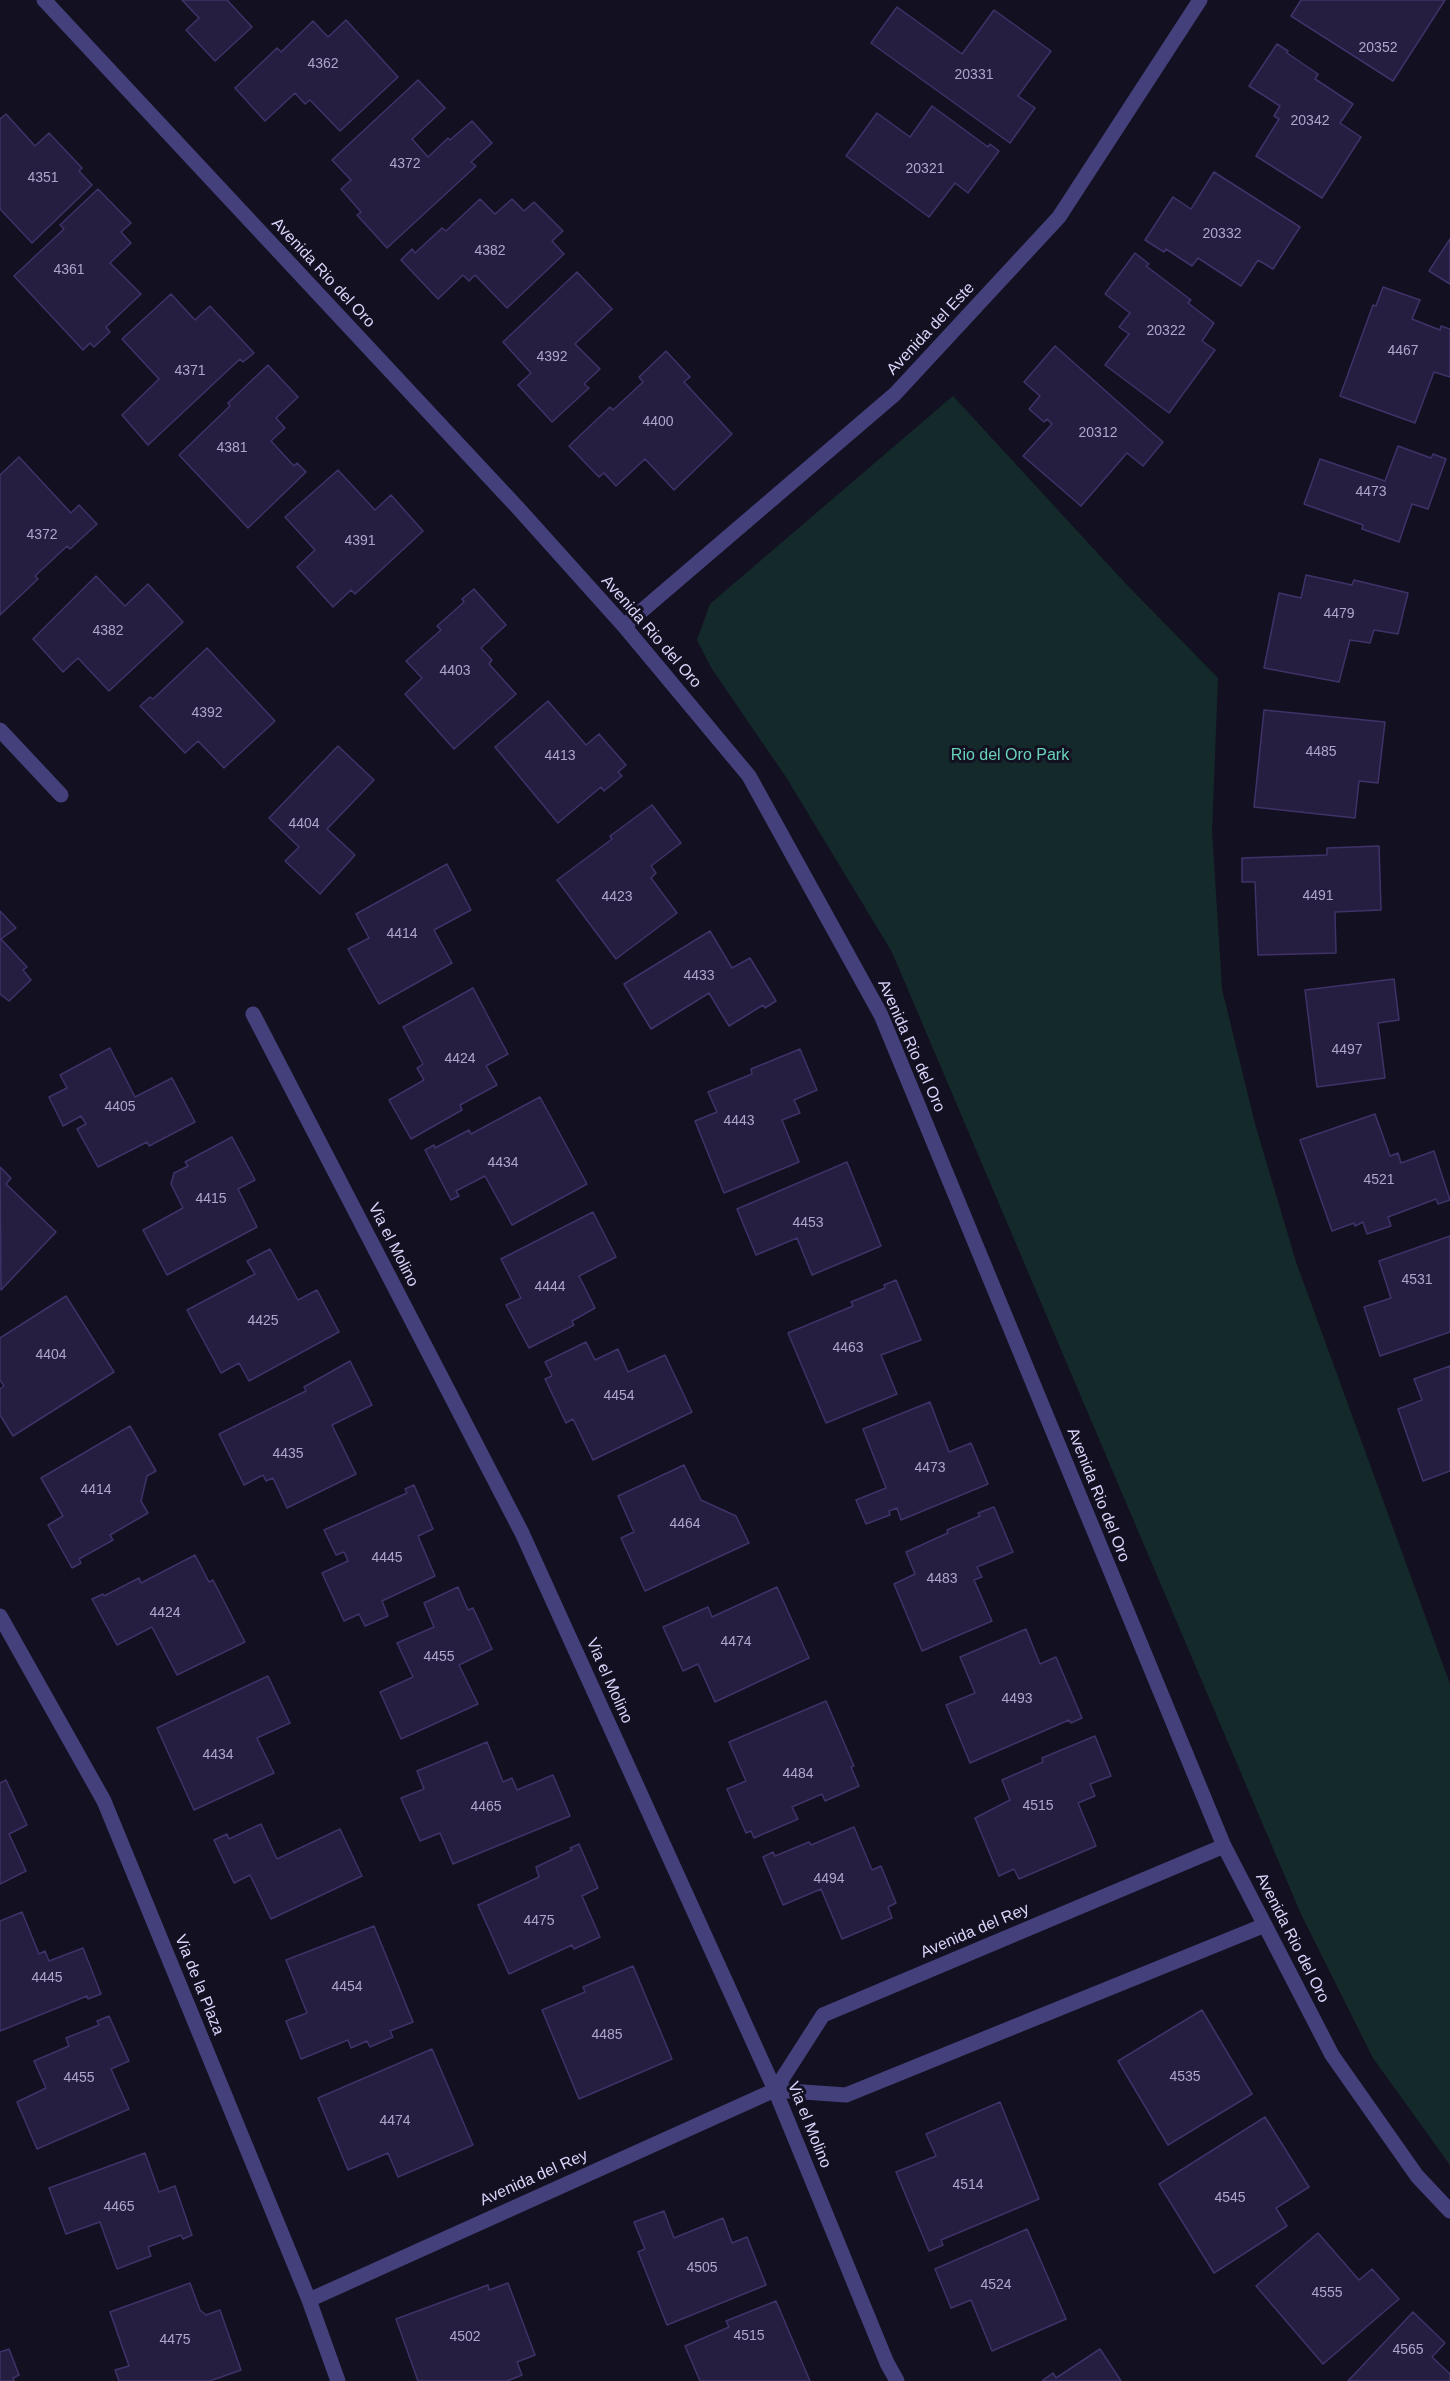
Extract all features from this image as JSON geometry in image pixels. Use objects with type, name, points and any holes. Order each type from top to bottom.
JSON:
[{"type":"street","name":"Avenida Rio del Oro","points":[[45,0],[510,500],[624,626],[748,776],[881,1015],[1224,1846],[1332,2055],[1417,2176],[1450,2211]]},
{"type":"street","name":"Avenida del Este","points":[[624,626],[895,394],[1059,217],[1200,0]]},
{"type":"street","points":[[0,730],[61,795]]},
{"type":"street","name":"Via el Molino","points":[[253,1014],[522,1533],[775,2090],[886,2363],[897,2381]]},
{"type":"street","name":"Via de la Plaza","points":[[0,1616],[104,1801],[309,2300],[338,2381]]},
{"type":"street","name":"Avenida del Rey","points":[[775,2090],[823,2015],[1224,1846]]},
{"type":"street","name":"Avenida del Rey","points":[[309,2300],[775,2090],[846,2096],[1265,1925]]},
{"type":"green space","name":"Rio del Oro Park","points":[[953,396],[1125,583],[1218,678],[1212,831],[1222,989],[1255,1124],[1296,1262],[1450,1684],[1450,2165],[1373,2058],[1301,1914],[892,952],[786,777],[712,669],[697,640],[710,604]]},
{"type":"building","points":[[182,0],[227,0],[252,27],[215,61],[186,30],[199,18]]},
{"type":"building","points":[[1301,0],[1445,0],[1393,81],[1291,16]]},
{"type":"building","points":[[897,7],[962,54],[994,10],[1051,51],[1018,96],[1035,108],[1010,143],[871,43]]},
{"type":"building","points":[[346,20],[398,77],[340,131],[310,100],[305,104],[295,93],[265,121],[235,88],[277,48],[281,52],[313,21],[328,37]]},
{"type":"building","points":[[1277,44],[1318,74],[1315,79],[1353,104],[1340,123],[1361,137],[1322,198],[1256,156],[1279,119],[1274,116],[1280,106],[1249,86]]},
{"type":"building","points":[[418,80],[445,108],[412,139],[428,157],[448,138],[450,140],[472,121],[492,143],[471,162],[476,166],[387,248],[357,215],[361,212],[341,189],[351,180],[332,160]]},
{"type":"building","points":[[932,106],[988,147],[990,144],[999,151],[968,193],[955,183],[929,217],[846,156],[877,113],[910,137]]},
{"type":"building","points":[[6,114],[35,146],[49,133],[82,168],[79,171],[92,185],[32,243],[0,209],[0,119]]},
{"type":"building","points":[[1214,172],[1300,227],[1273,269],[1258,260],[1241,286],[1198,258],[1192,266],[1166,249],[1164,252],[1145,240],[1173,197],[1191,209]]},
{"type":"building","points":[[98,189],[131,223],[121,232],[131,243],[110,263],[141,294],[106,327],[110,332],[94,347],[90,343],[83,350],[14,276],[64,229],[60,225]]},
{"type":"building","points":[[480,199],[495,214],[512,199],[524,211],[534,202],[563,231],[552,241],[564,254],[507,308],[475,275],[469,281],[463,275],[438,299],[401,260],[412,249],[415,253],[442,228],[446,231]]},
{"type":"building","points":[[1450,239],[1450,284],[1429,271]]},
{"type":"building","points":[[1135,253],[1149,264],[1146,266],[1191,300],[1188,303],[1214,323],[1202,341],[1215,350],[1169,413],[1105,365],[1129,334],[1119,327],[1130,313],[1105,294]]},
{"type":"building","points":[[577,272],[612,309],[575,344],[600,369],[584,384],[589,388],[552,422],[518,385],[531,373],[503,342]]},
{"type":"building","points":[[1383,287],[1420,300],[1412,319],[1440,330],[1441,326],[1450,329],[1450,377],[1434,372],[1415,423],[1340,396],[1373,305],[1376,306]]},
{"type":"building","points":[[171,294],[195,320],[210,306],[254,353],[243,362],[240,359],[148,445],[122,415],[159,379],[122,339]]},
{"type":"building","points":[[1055,346],[1163,442],[1143,466],[1127,453],[1081,506],[1023,456],[1052,424],[1047,419],[1044,422],[1029,409],[1040,396],[1024,382]]},
{"type":"building","points":[[666,351],[690,377],[684,382],[732,434],[674,490],[645,459],[616,486],[604,473],[599,477],[569,446],[610,407],[613,410],[643,382],[639,377]]},
{"type":"building","points":[[268,365],[298,397],[276,418],[285,428],[271,441],[294,466],[297,463],[306,472],[248,528],[179,455],[230,406],[228,403]]},
{"type":"building","points":[[1398,446],[1431,458],[1433,454],[1446,459],[1428,509],[1412,504],[1399,542],[1362,529],[1363,525],[1304,504],[1320,459],[1385,481]]},
{"type":"building","points":[[19,457],[71,513],[79,505],[97,524],[70,549],[67,546],[35,576],[38,579],[0,615],[0,475]]},
{"type":"building","points":[[338,470],[375,510],[391,495],[423,531],[355,594],[351,590],[333,607],[297,567],[315,550],[285,517]]},
{"type":"building","points":[[1306,575],[1352,585],[1354,580],[1408,593],[1398,634],[1374,630],[1370,643],[1350,640],[1339,682],[1264,668],[1279,593],[1301,598]]},
{"type":"building","points":[[96,576],[125,606],[148,584],[183,622],[109,691],[78,658],[63,672],[33,639]]},
{"type":"building","points":[[474,589],[506,625],[481,648],[492,660],[489,664],[516,694],[454,749],[405,694],[422,678],[406,661],[441,630],[437,626],[464,602],[462,599]]},
{"type":"building","points":[[207,648],[275,721],[224,768],[198,741],[185,753],[140,706],[150,697],[153,699]]},
{"type":"building","points":[[548,701],[586,745],[599,734],[626,765],[618,772],[622,776],[604,791],[601,787],[558,823],[495,747]]},
{"type":"building","points":[[1264,710],[1385,722],[1378,783],[1359,781],[1355,818],[1254,807]]},
{"type":"building","points":[[338,746],[374,780],[327,829],[355,855],[320,894],[285,861],[299,847],[269,818]]},
{"type":"building","points":[[652,805],[681,843],[651,866],[656,873],[651,878],[677,913],[616,959],[557,880],[612,839],[610,836]]},
{"type":"building","points":[[1379,846],[1381,910],[1335,912],[1336,953],[1258,955],[1255,882],[1242,882],[1242,858],[1327,855],[1327,848]]},
{"type":"building","points":[[447,864],[471,910],[434,930],[452,963],[379,1004],[348,949],[369,938],[356,914]]},
{"type":"building","points":[[0,911],[16,928],[1,939],[27,967],[23,970],[31,980],[9,1001],[0,994]]},
{"type":"building","points":[[710,931],[732,968],[750,958],[776,1001],[765,1008],[763,1005],[729,1026],[709,993],[651,1029],[624,984]]},
{"type":"building","points":[[1394,979],[1399,1020],[1378,1023],[1385,1078],[1317,1087],[1305,990]]},
{"type":"building","points":[[473,988],[508,1054],[486,1066],[497,1085],[460,1105],[462,1110],[411,1139],[389,1100],[424,1080],[417,1068],[423,1064],[403,1027]]},
{"type":"building","points":[[110,1048],[135,1097],[172,1078],[195,1122],[149,1146],[147,1142],[98,1167],[77,1129],[86,1124],[81,1116],[63,1126],[49,1097],[67,1088],[60,1075]]},
{"type":"building","points":[[800,1049],[817,1090],[794,1100],[800,1113],[782,1120],[799,1162],[724,1193],[695,1121],[717,1112],[708,1092],[752,1074],[751,1069]]},
{"type":"building","points":[[540,1097],[587,1184],[512,1225],[485,1176],[456,1191],[459,1196],[451,1200],[425,1150],[434,1145],[435,1148],[469,1130],[471,1134]]},
{"type":"building","points":[[1375,1114],[1390,1156],[1398,1153],[1401,1163],[1434,1151],[1450,1200],[1438,1204],[1436,1199],[1388,1217],[1391,1226],[1367,1234],[1363,1222],[1332,1231],[1300,1140]]},
{"type":"building","points":[[232,1137],[255,1180],[238,1189],[257,1227],[167,1275],[143,1230],[183,1208],[171,1184],[174,1173],[188,1166],[185,1162]]},
{"type":"building","points":[[847,1162],[881,1246],[812,1275],[797,1238],[756,1255],[737,1209]]},
{"type":"building","points":[[0,1167],[11,1178],[6,1184],[56,1232],[1,1290]]},
{"type":"building","points":[[593,1212],[616,1257],[579,1276],[595,1308],[572,1321],[574,1325],[529,1348],[506,1305],[521,1298],[501,1259]]},
{"type":"building","points":[[1450,1236],[1450,1332],[1380,1356],[1364,1307],[1391,1298],[1379,1261]]},
{"type":"building","points":[[270,1249],[298,1300],[317,1290],[339,1332],[249,1381],[239,1363],[221,1373],[187,1310],[255,1274],[247,1261]]},
{"type":"building","points":[[896,1280],[921,1340],[881,1355],[897,1394],[826,1423],[788,1333],[853,1306],[851,1302],[885,1288],[884,1285]]},
{"type":"building","points":[[66,1296],[114,1372],[13,1436],[0,1415],[0,1389],[4,1386],[0,1380],[0,1338]]},
{"type":"building","points":[[586,1342],[595,1360],[618,1349],[628,1372],[665,1355],[692,1412],[593,1460],[573,1419],[566,1423],[545,1379],[552,1376],[545,1362]]},
{"type":"building","points":[[350,1361],[372,1405],[332,1425],[356,1474],[287,1508],[273,1478],[266,1481],[263,1475],[244,1485],[219,1434],[306,1391],[304,1387]]},
{"type":"building","points":[[1450,1366],[1450,1471],[1423,1481],[1398,1409],[1422,1400],[1414,1379]]},
{"type":"building","points":[[930,1402],[949,1452],[971,1443],[988,1484],[901,1520],[897,1508],[889,1511],[890,1515],[866,1524],[856,1500],[886,1488],[863,1429]]},
{"type":"building","points":[[130,1426],[156,1471],[147,1476],[141,1501],[148,1513],[110,1535],[113,1540],[79,1559],[81,1563],[72,1568],[48,1525],[63,1516],[41,1478]]},
{"type":"building","points":[[684,1465],[701,1500],[736,1516],[749,1543],[645,1591],[621,1538],[634,1532],[618,1496]]},
{"type":"building","points":[[414,1485],[433,1529],[418,1536],[435,1576],[382,1601],[388,1616],[365,1626],[359,1614],[344,1621],[322,1573],[348,1561],[344,1552],[336,1555],[324,1530],[407,1493],[405,1489]]},
{"type":"building","points":[[994,1507],[1013,1552],[977,1567],[982,1577],[974,1580],[992,1621],[922,1651],[894,1584],[915,1574],[906,1552],[948,1533],[947,1530],[980,1516],[978,1513]]},
{"type":"building","points":[[195,1555],[209,1582],[213,1580],[245,1642],[177,1675],[152,1627],[117,1645],[92,1599],[103,1594],[104,1596],[139,1578],[141,1583]]},
{"type":"building","points":[[458,1587],[468,1610],[473,1608],[492,1649],[459,1665],[478,1704],[401,1739],[380,1692],[413,1677],[397,1643],[434,1627],[424,1603]]},
{"type":"building","points":[[777,1587],[809,1658],[715,1702],[698,1664],[683,1671],[663,1627],[708,1607],[712,1617]]},
{"type":"building","points":[[1026,1629],[1040,1664],[1056,1657],[1082,1718],[1071,1723],[1069,1720],[970,1763],[946,1705],[975,1693],[960,1657]]},
{"type":"building","points":[[268,1676],[290,1723],[257,1738],[274,1773],[194,1810],[157,1728]]},
{"type":"building","points":[[826,1701],[854,1766],[851,1767],[859,1786],[825,1801],[822,1794],[792,1807],[798,1819],[754,1838],[751,1831],[746,1833],[727,1789],[746,1781],[729,1742]]},
{"type":"building","points":[[1095,1736],[1111,1776],[1090,1784],[1095,1796],[1078,1803],[1096,1846],[1019,1879],[1014,1869],[999,1876],[975,1818],[1010,1800],[1002,1780],[1043,1762],[1042,1758]]},
{"type":"building","points":[[487,1742],[503,1782],[512,1778],[517,1790],[553,1775],[570,1816],[453,1864],[440,1833],[420,1841],[401,1798],[424,1789],[417,1771]]},
{"type":"building","points":[[6,1780],[27,1825],[9,1834],[26,1871],[0,1884],[0,1783]]},
{"type":"building","points":[[261,1824],[277,1859],[340,1829],[362,1876],[271,1919],[250,1875],[234,1883],[214,1840],[227,1834],[229,1839]]},
{"type":"building","points":[[854,1827],[872,1870],[881,1866],[896,1903],[888,1907],[892,1918],[842,1939],[821,1889],[783,1905],[763,1857],[773,1852],[775,1856],[809,1842],[811,1845]]},
{"type":"building","points":[[579,1844],[598,1888],[582,1896],[600,1937],[574,1949],[572,1945],[509,1974],[478,1905],[539,1877],[536,1867],[572,1850],[570,1848]]},
{"type":"building","points":[[22,1912],[39,1954],[45,1951],[49,1961],[83,1948],[101,1994],[88,1999],[87,1996],[0,2031],[0,1921]]},
{"type":"building","points":[[374,1926],[413,2022],[390,2031],[393,2037],[370,2047],[367,2041],[351,2048],[348,2040],[301,2059],[286,2021],[307,2013],[286,1960]]},
{"type":"building","points":[[633,1966],[672,2059],[579,2099],[542,2010],[585,1992],[583,1987]]},
{"type":"building","points":[[1202,2010],[1252,2094],[1168,2145],[1118,2061]]},
{"type":"building","points":[[109,2016],[129,2061],[111,2069],[129,2109],[37,2149],[17,2102],[46,2088],[34,2061],[69,2046],[66,2038],[99,2025],[97,2021]]},
{"type":"building","points":[[432,2049],[473,2145],[398,2177],[388,2153],[348,2170],[318,2098]]},
{"type":"building","points":[[1000,2102],[1039,2199],[941,2240],[943,2245],[929,2251],[896,2172],[936,2156],[926,2134]]},
{"type":"building","points":[[1265,2117],[1309,2187],[1276,2208],[1287,2226],[1214,2273],[1159,2184]]},
{"type":"building","points":[[145,2153],[159,2192],[175,2186],[192,2235],[183,2239],[181,2235],[148,2247],[151,2256],[117,2269],[100,2222],[66,2234],[49,2188]]},
{"type":"building","points":[[664,2211],[674,2238],[723,2218],[732,2243],[747,2237],[766,2285],[667,2325],[638,2252],[645,2249],[634,2222]]},
{"type":"building","points":[[1027,2229],[1066,2319],[992,2351],[971,2300],[951,2308],[935,2269]]},
{"type":"building","points":[[1318,2233],[1359,2280],[1372,2269],[1399,2299],[1323,2364],[1256,2286]]},
{"type":"building","points":[[190,2283],[200,2310],[206,2315],[220,2310],[241,2370],[210,2381],[119,2381],[115,2370],[129,2366],[110,2312]]},
{"type":"building","points":[[508,2283],[535,2355],[517,2362],[522,2375],[507,2381],[418,2381],[396,2319],[488,2285],[489,2290]]},
{"type":"building","points":[[776,2301],[810,2381],[700,2381],[685,2346],[729,2327],[726,2321]]},
{"type":"building","points":[[1413,2312],[1445,2343],[1432,2357],[1450,2374],[1450,2381],[1348,2381]]},
{"type":"building","points":[[9,2349],[19,2375],[13,2378],[14,2381],[0,2381],[0,2352]]},
{"type":"building","points":[[1100,2349],[1121,2381],[1042,2381],[1053,2373],[1056,2378]]}]
